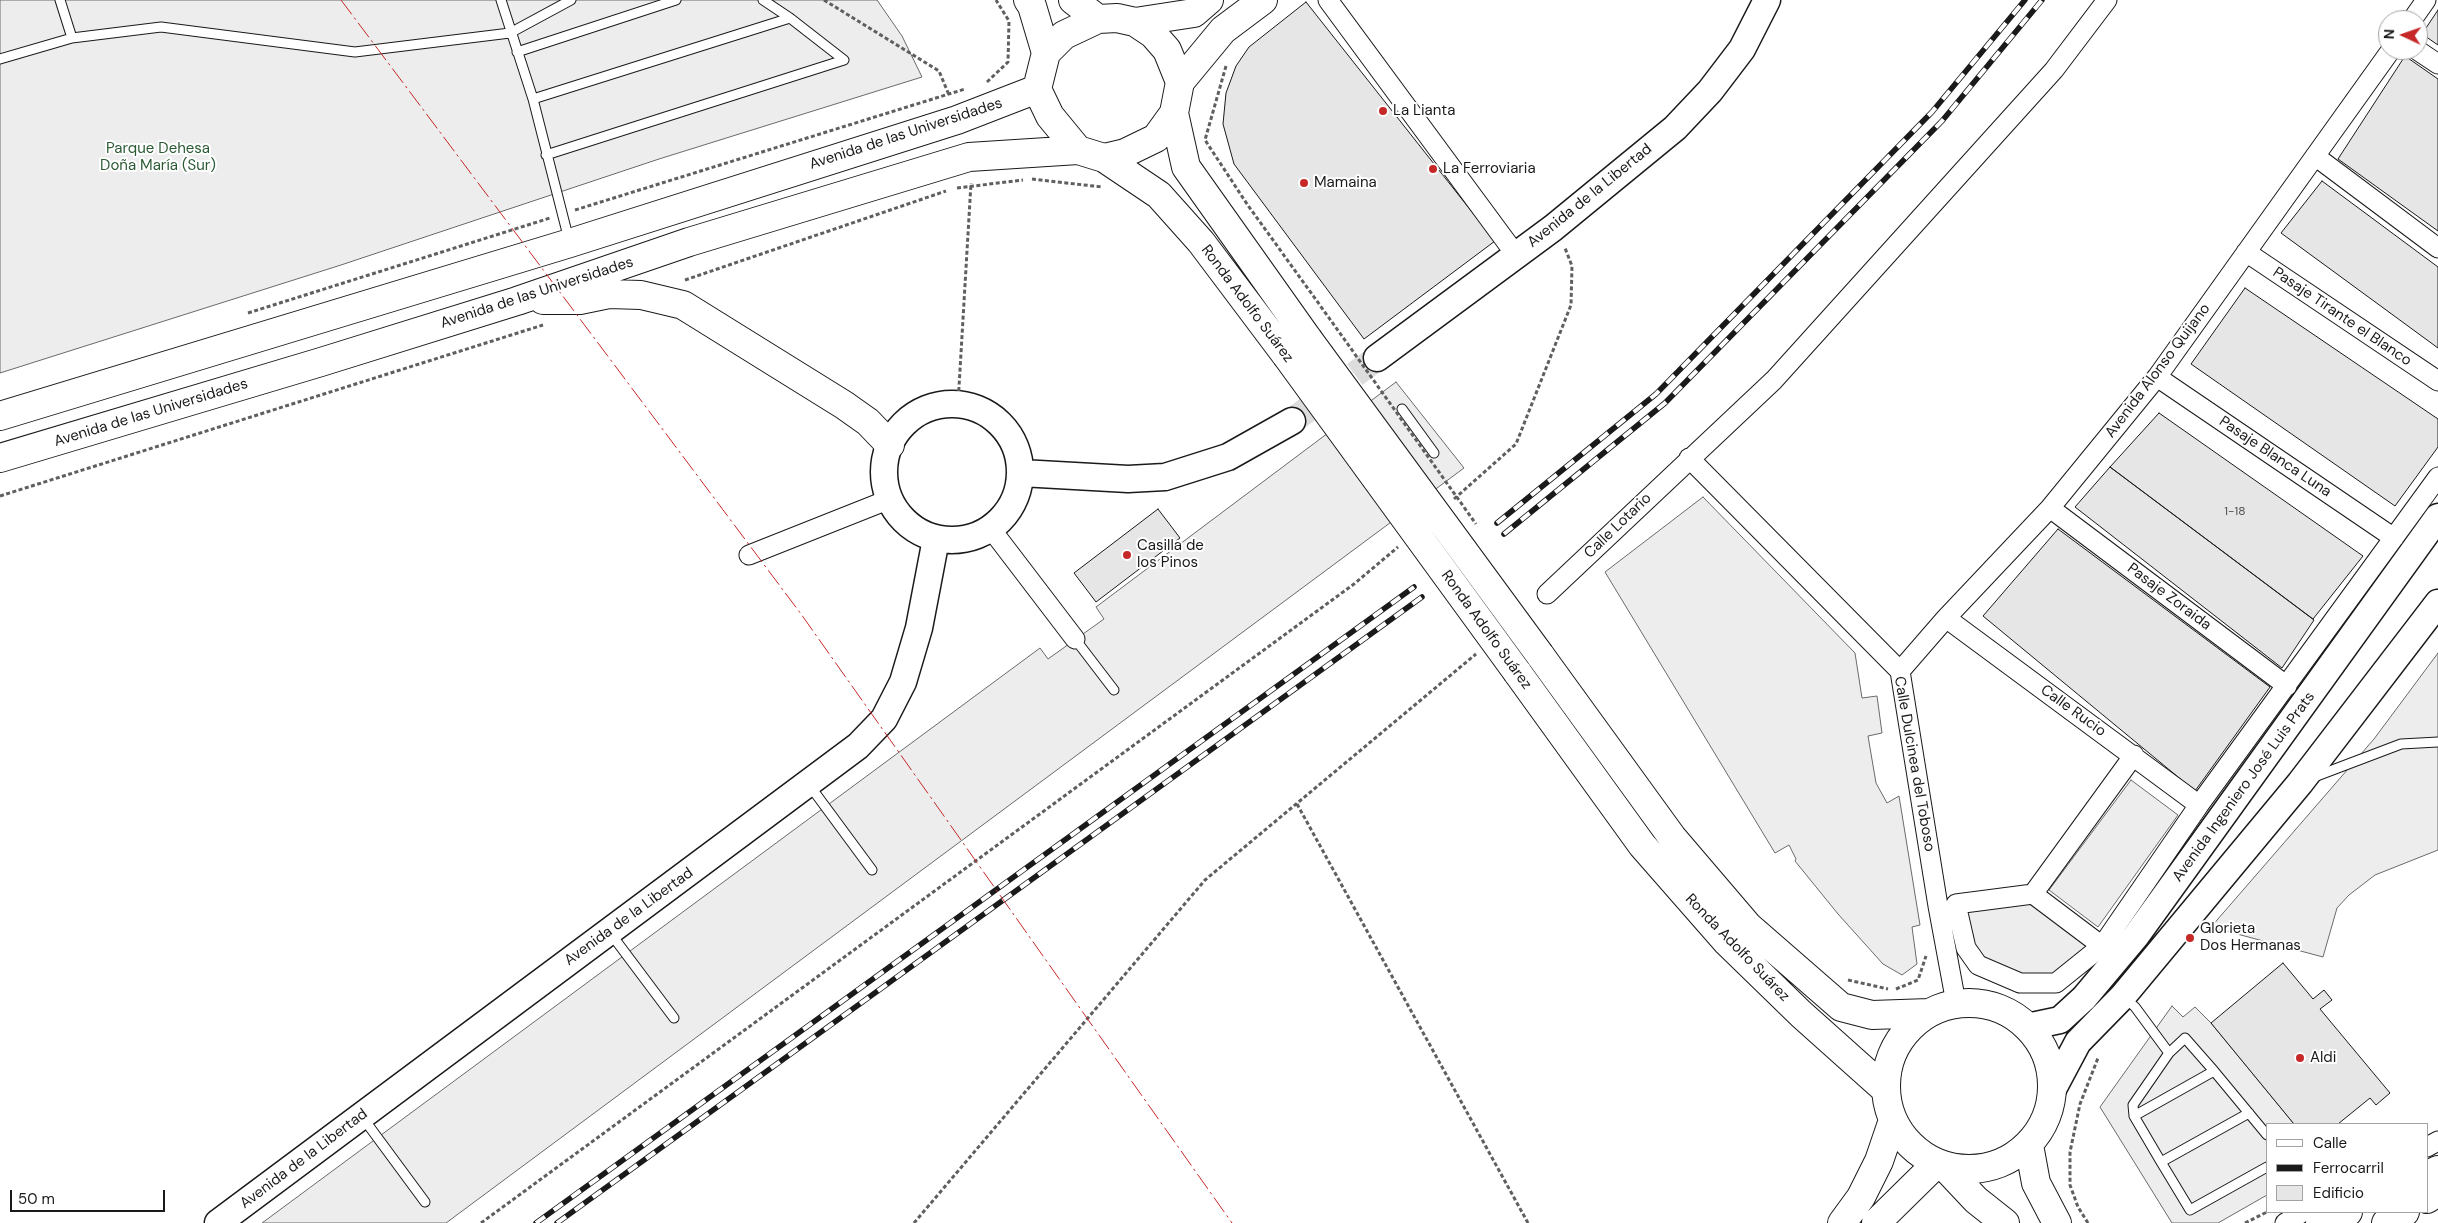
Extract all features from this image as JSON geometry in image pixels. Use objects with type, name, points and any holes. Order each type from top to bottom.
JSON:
[{"type":"main road","points":[[1028,0],[1032,6],[1046,53],[1037,89],[1050,116],[1078,150],[1104,158],[1125,153],[1156,138],[1174,113],[1180,82],[1216,37],[1262,0]]},
{"type":"main road","points":[[1073,0],[1098,19]]},
{"type":"main road","points":[[1046,53],[1064,35],[1098,19],[1116,18],[1135,22],[1194,13],[1209,0]]},
{"type":"main road","name":"Avenida de la Libertad","points":[[1377,358],[1554,228],[1675,128],[1721,77],[1742,49],[1759,4]]},
{"type":"main road","points":[[1135,22],[1153,34],[1167,50],[1180,82]]},
{"type":"main road","name":"Avenida de las Universidades","points":[[0,416],[570,243],[957,120],[1037,89]]},
{"type":"main road","name":"Ronda Adolfo Suárez","points":[[1174,113],[1186,167],[1308,339],[1672,837],[1748,926],[1841,1007],[1872,1015],[1929,1013]]},
{"type":"main road","name":"Avenida de las Universidades","points":[[0,458],[312,365],[517,301],[689,242],[969,157],[1078,150]]},
{"type":"main road","name":"Ronda Adolfo Suárez","points":[[1104,158],[1159,195],[1201,242],[1286,355],[1642,845],[1727,942],[1801,1014],[1886,1090]]},
{"type":"main road","points":[[517,301],[580,300],[609,294],[641,295],[683,304],[844,405],[868,422],[890,445]]},
{"type":"main road","points":[[958,404],[982,411],[1003,426],[1016,448],[1020,473],[1017,494],[1007,514],[991,529],[974,537],[956,541],[936,539],[917,531],[901,517],[890,500],[885,481],[885,463],[890,445],[901,427],[918,414],[937,406],[958,404]]},
{"type":"main road","points":[[1020,473],[1128,479],[1165,477],[1228,457],[1292,421]]},
{"type":"main road","name":"Avenida Ingeniero José Luis Prats","points":[[2027,1027],[2060,1020],[2084,998],[2136,936],[2438,517]]},
{"type":"main road","name":"Avenida de la Libertad","points":[[218,1223],[858,746],[884,719],[903,682],[919,628],[936,539]]},
{"type":"main road","points":[[1940,1165],[1971,1170],[1987,1168],[2002,1163],[2028,1145],[2047,1116],[2054,1089],[2078,1042],[2123,996],[2300,783],[2438,603]]},
{"type":"main road","points":[[2004,1223],[1976,1200],[1940,1165],[1922,1155],[1908,1144],[1893,1120],[1887,1106],[1886,1090],[1890,1059],[1902,1036],[1929,1013],[1956,1003],[1990,1005],[2006,1011],[2027,1027],[2049,1063],[2054,1089]]},
{"type":"main road","points":[[1842,1223],[1861,1197],[1879,1162],[1893,1120]]},
{"type":"main road","points":[[2028,1145],[2036,1183],[2057,1223]]},
{"type":"main road","points":[[1876,1223],[1940,1165]]},
{"type":"main road","points":[[2320,1223],[2345,1213]]},
{"type":"main road","points":[[2386,1223],[2403,1213]]},
{"type":"street","points":[[1328,0],[1516,255]]},
{"type":"street","name":"Calle Lotario","points":[[1547,594],[1774,380],[2054,70],[2107,0]]},
{"type":"street","name":"Avenida Alonso Quijano","points":[[1900,671],[1946,618],[2050,508],[2157,376],[2384,60]]},
{"type":"street","points":[[2315,156],[2438,248]]},
{"type":"street","name":"Pasaje Tirante el Blanco","points":[[2246,252],[2431,377]]},
{"type":"street","name":"Pasaje Blanca Luna","points":[[2157,376],[2394,538]]},
{"type":"street","name":"Calle Dulcinea del Toboso","points":[[1690,458],[1900,671],[1938,906],[1956,1003]]},
{"type":"street","name":"Avenida Ingeniero José Luis Prats","points":[[2033,894],[1956,904],[1966,948],[1978,966],[2020,983],[2056,983],[2102,946],[2199,805],[2438,477]]},
{"type":"street","points":[[749,555],[890,500]]},
{"type":"street","name":"Pasaje Zoraida","points":[[2050,508],[2287,686]]},
{"type":"street","points":[[991,529],[1075,639]]},
{"type":"street","name":"Calle Rucio","points":[[1946,618],[2199,805]]},
{"type":"street","points":[[2102,946],[2033,894],[2134,756]]},
{"type":"street","points":[[2285,1223],[2301,1213]]},
{"type":"lane","points":[[60,0],[72,38]]},
{"type":"lane","points":[[501,0],[510,33],[533,99],[570,243]]},
{"type":"lane","points":[[0,59],[72,38],[161,27],[354,52],[510,33],[571,0]]},
{"type":"lane","points":[[517,52],[676,0]]},
{"type":"lane","points":[[546,155],[844,60],[790,18],[763,0]]},
{"type":"lane","points":[[533,99],[790,18]]},
{"type":"lane","points":[[1402,409],[1434,452]]},
{"type":"lane","points":[[1075,639],[1114,690]]},
{"type":"lane","points":[[2300,783],[2401,744],[2438,742]]},
{"type":"lane","points":[[808,784],[872,870]]},
{"type":"lane","points":[[609,931],[674,1018]]},
{"type":"lane","points":[[2123,996],[2135,1008],[2169,1053]]},
{"type":"lane","points":[[2266,1134],[2185,1038],[2169,1053],[2133,1105],[2134,1116],[2190,1210],[2266,1168]]},
{"type":"lane","points":[[2134,1116],[2214,1071]]},
{"type":"lane","points":[[2161,1162],[2249,1113]]},
{"type":"lane","points":[[361,1116],[426,1202]]},
{"type":"path","points":[[824,0],[939,71],[948,93]]},
{"type":"path","points":[[984,85],[1008,62],[1009,21],[996,0]]},
{"type":"path","points":[[1216,37],[1230,52],[1205,140],[1247,204],[1480,529]]},
{"type":"path","points":[[241,316],[948,93],[975,87]]},
{"type":"path","points":[[958,404],[971,185]]},
{"type":"path","points":[[1451,501],[1516,444],[1571,305],[1572,266],[1561,238],[1554,228]]},
{"type":"path","points":[[481,1223],[1354,584],[1400,546]]},
{"type":"path","points":[[914,1223],[1205,880],[1483,648]]},
{"type":"path","points":[[1297,804],[1528,1223]]},
{"type":"path","points":[[2088,1223],[2078,1207],[2070,1185],[2070,1152],[2080,1104],[2100,1053]]},
{"type":"path","points":[[2245,1223],[2266,1212]]},
{"type":"shaded area","name":"Parque Dehesa Doña María (Sur)","points":[[0,0],[877,0],[902,36],[922,77],[659,159],[341,265],[0,373]]},
{"type":"shaded area","points":[[1396,382],[1464,468],[446,1223],[262,1223],[1040,648],[1048,659],[1104,619],[1096,607]]},
{"type":"shaded area","points":[[1703,497],[1855,653],[1862,698],[1877,696],[1882,733],[1868,736],[1876,783],[1887,803],[1899,796],[1920,925],[1912,927],[1917,964],[1902,975],[1883,964],[1838,914],[1795,861],[1796,859],[1789,845],[1775,853],[1605,572]]},
{"type":"shaded area","points":[[2438,653],[2438,850],[2375,875],[2349,895],[2337,908],[2323,957],[2211,927],[2374,739]]},
{"type":"shaded area","points":[[2131,780],[2178,815],[2098,927],[2049,890]]},
{"type":"shaded area","points":[[2033,894],[2102,946],[2056,983],[1978,965],[1956,904]]},
{"type":"shaded area","points":[[2172,1006],[2183,1017],[2195,1007],[2211,1023],[2293,1123],[2266,1123],[2266,1196],[2218,1223],[2172,1223],[2100,1107]]},
{"type":"building","points":[[1306,2],[1495,241],[1364,339],[1234,164],[1223,124],[1226,93],[1236,66],[1249,47]]},
{"type":"building","points":[[2438,10],[2438,45],[2428,38],[2428,25]]},
{"type":"building","points":[[2402,60],[2411,60],[2438,79],[2438,231],[2338,159]]},
{"type":"building","points":[[2322,181],[2438,267],[2438,348],[2281,233]]},
{"type":"building","points":[[2245,288],[2438,419],[2438,447],[2395,506],[2191,364]]},
{"type":"building","points":[[2159,413],[2363,556],[2313,619],[2110,467]]},
{"type":"building","points":[[2110,467],[2314,620],[2282,668],[2075,507]]},
{"type":"building","name":"Casilla de los Pinos","points":[[1158,509],[1180,538],[1096,602],[1074,573]]},
{"type":"building","points":[[2058,529],[2270,687],[2195,791],[1983,616]]},
{"type":"building","name":"Aldi","points":[[2283,963],[2313,999],[2324,990],[2332,1000],[2320,1009],[2390,1093],[2376,1105],[2370,1098],[2339,1123],[2293,1123],[2211,1023]]},
{"type":"tunnel","points":[[1292,421],[1377,358]]},
{"type":"railway","points":[[1497,523],[1656,394],[1932,112],[2025,0]]},
{"type":"railway","points":[[1504,534],[1665,403],[1942,121],[2042,0]]},
{"type":"railway","points":[[536,1223],[1414,587]]},
{"type":"railway","points":[[557,1223],[1422,597]]},
{"type":"power","points":[[341,0],[801,614],[1232,1223]]},
{"type":"place","name":"La Lianta","points":[[1383,111]]},
{"type":"place","name":"La Ferroviaria","points":[[1433,169]]},
{"type":"place","name":"Mamaina","points":[[1304,183]]},
{"type":"place","name":"Casilla de los Pinos","points":[[1127,555]]},
{"type":"place","name":"Glorieta Dos Hermanas","points":[[2190,938]]},
{"type":"place","name":"Aldi","points":[[2300,1058]]}]
